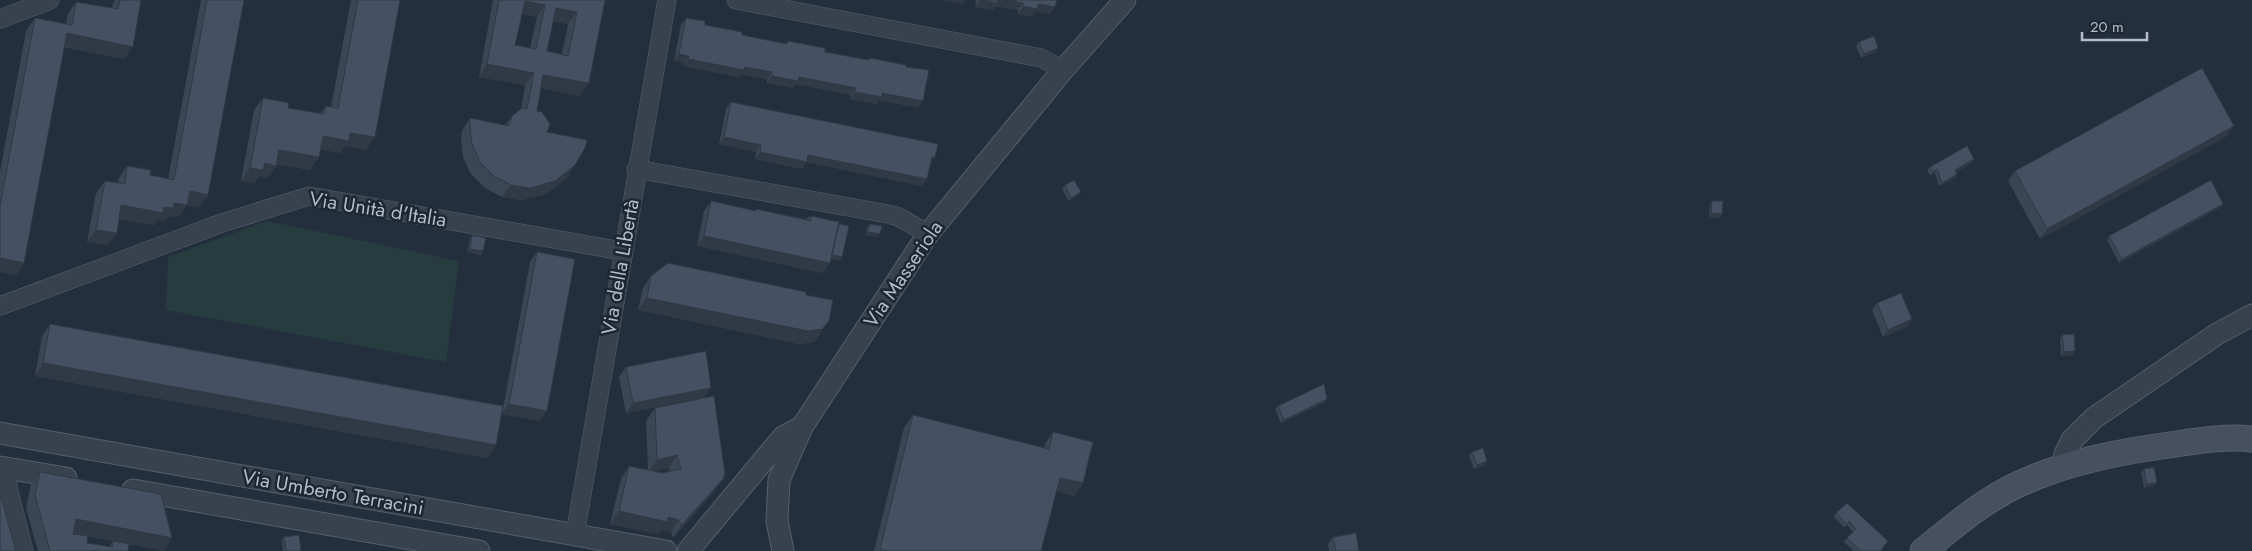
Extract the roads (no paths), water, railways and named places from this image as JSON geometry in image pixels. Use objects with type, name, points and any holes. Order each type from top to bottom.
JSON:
[{"type":"main road","points":[[1923,551],[1977,509],[2019,484],[2064,467],[2124,451],[2231,437],[2252,439]]},
{"type":"street","points":[[0,19],[50,0]]},
{"type":"street","name":"Via della Libertà","points":[[575,535],[666,0]]},
{"type":"street","points":[[736,0],[1041,58],[1063,70]]},
{"type":"street","name":"Via Masseriola","points":[[688,551],[783,438],[802,427],[928,234],[1063,70],[1125,0]]},
{"type":"street","points":[[636,168],[888,214],[899,217],[928,234]]},
{"type":"street","name":"Via Unità d'Italia","points":[[0,306],[222,223],[309,196],[622,252]]},
{"type":"street","points":[[2064,467],[2065,454],[2072,440],[2094,418],[2217,334],[2252,315]]},
{"type":"street","points":[[782,551],[777,521],[779,480],[802,427]]},
{"type":"street","name":"Via Umberto Terracini","points":[[0,433],[666,551]]},
{"type":"street","points":[[24,551],[2,467],[88,482]]},
{"type":"street","name":"Via Umberto Terracini","points":[[117,487],[479,551]]}]
